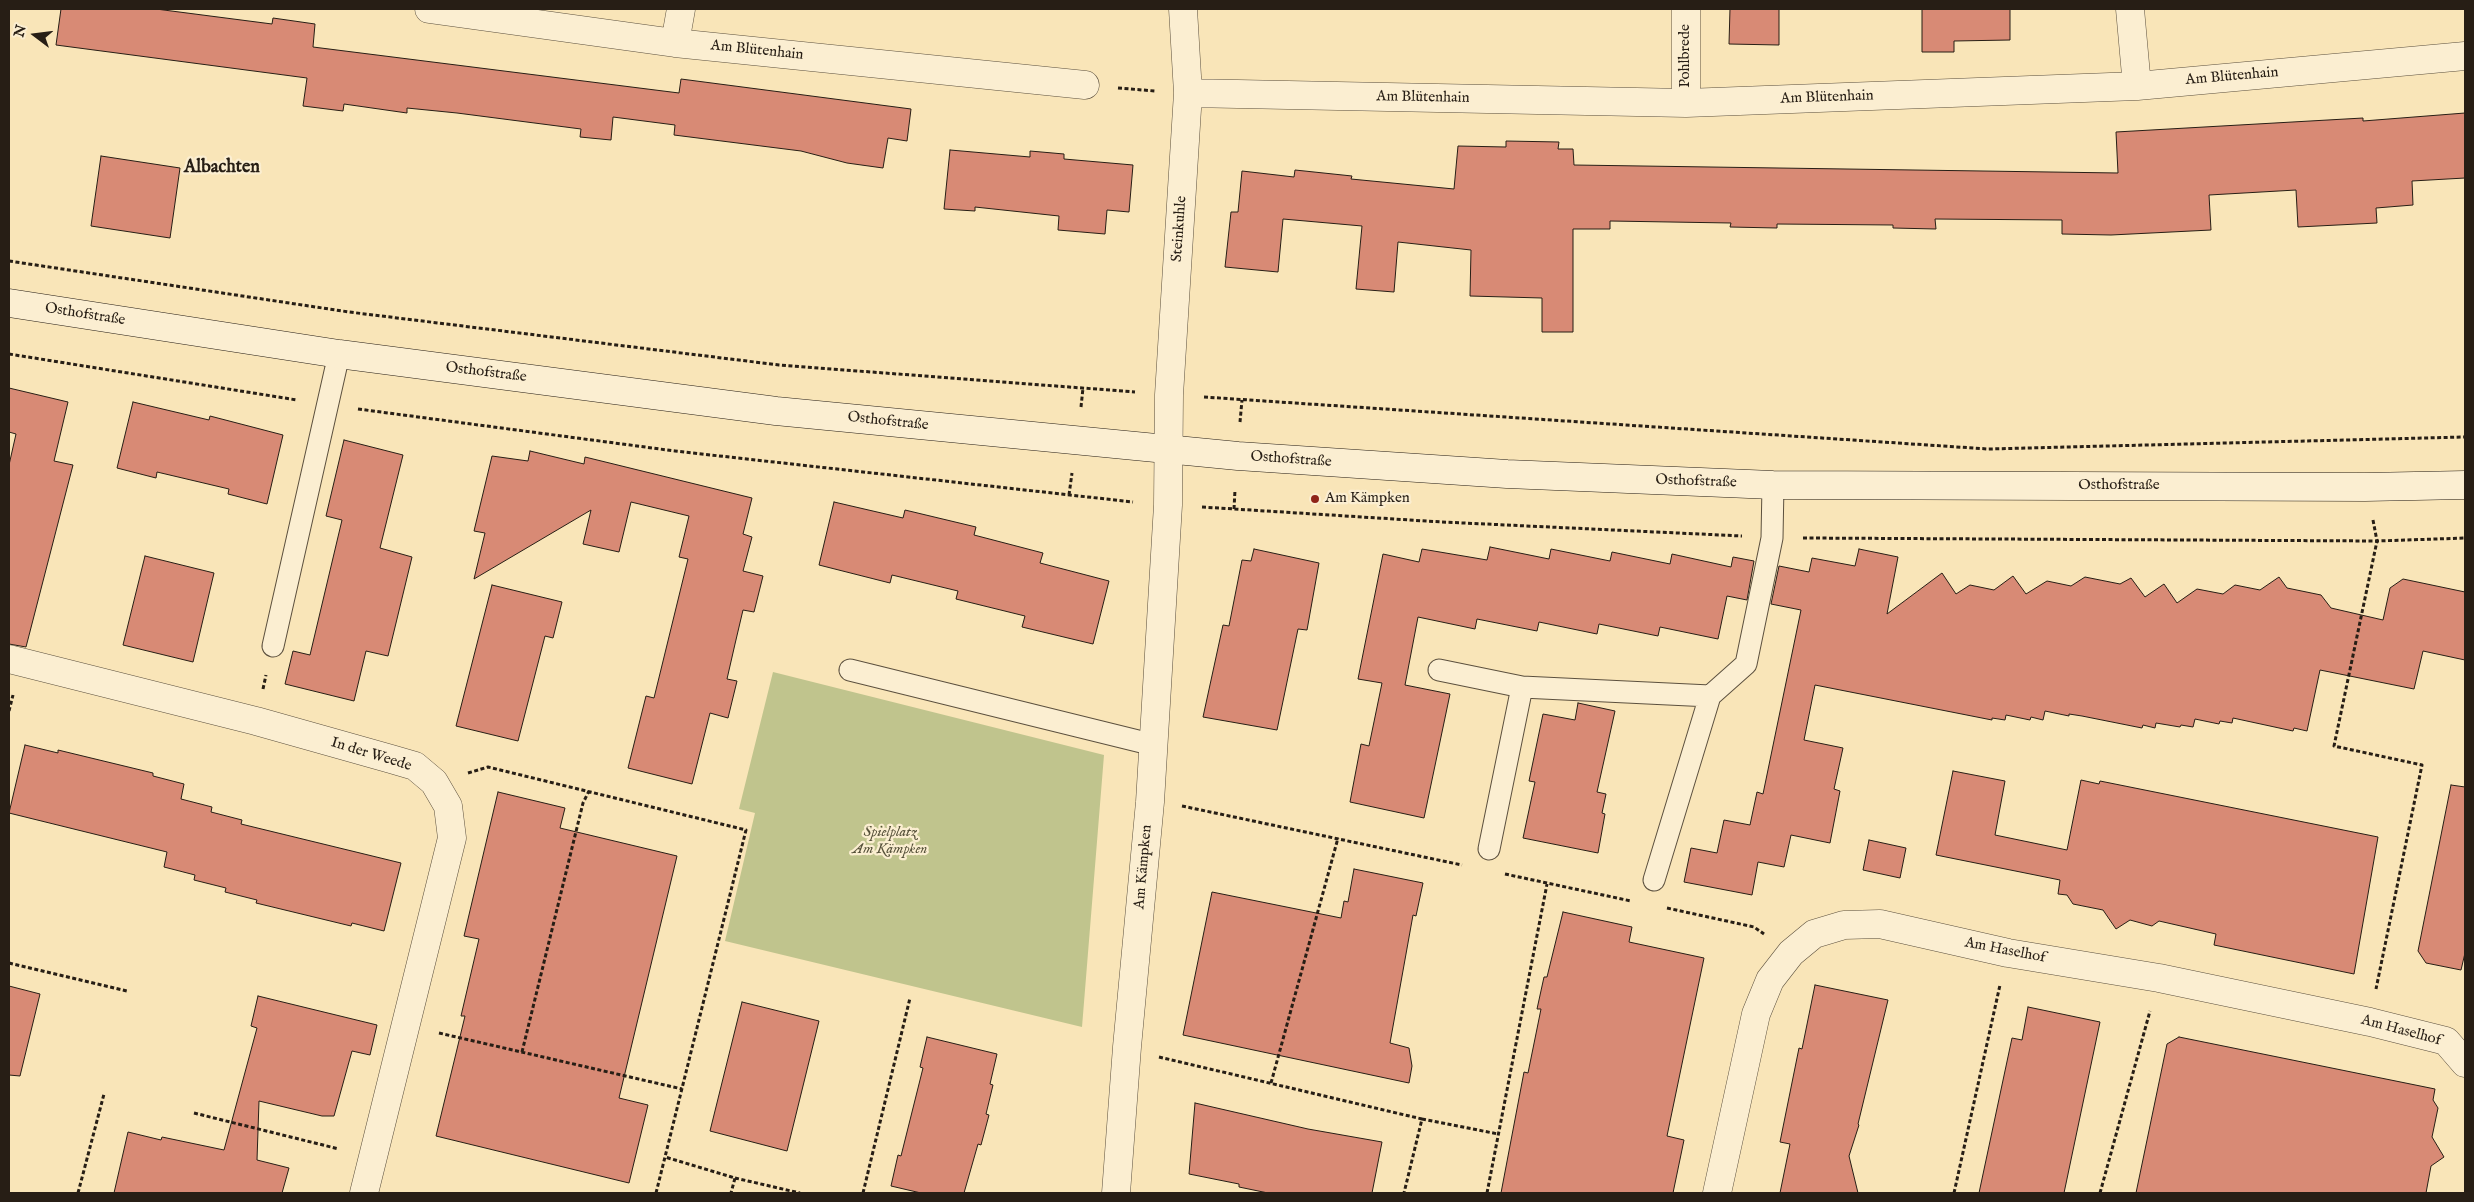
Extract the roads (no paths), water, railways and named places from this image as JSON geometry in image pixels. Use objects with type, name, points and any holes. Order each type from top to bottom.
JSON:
[{"type":"street","name":"Am Blütenhain","points":[[429,9],[675,43],[1085,85]]},
{"type":"street","points":[[675,43],[681,9]]},
{"type":"street","name":"Steinkuhle","points":[[1168,450],[1169,395],[1188,93],[1184,9]]},
{"type":"street","name":"Pohlbrede","points":[[1686,9],[1686,103]]},
{"type":"street","points":[[2130,9],[2137,86]]},
{"type":"street","name":"Am Blütenhain","points":[[1188,93],[1686,103],[2137,86],[2465,56]]},
{"type":"street","name":"Osthofstraße","points":[[9,303],[339,354],[776,411],[1168,450],[1507,474],[1773,485],[2366,487],[2465,485]]},
{"type":"street","name":"Am Kämpken","points":[[1116,1193],[1154,745],[1168,505],[1168,450]]},
{"type":"street","name":"In der Weede","points":[[9,659],[256,721],[415,766],[434,782],[448,806],[452,838],[407,1026],[364,1193]]},
{"type":"street","name":"Am Haselhof","points":[[1718,1193],[1756,1014],[1770,980],[1791,953],[1814,934],[1844,925],[1880,924],[2008,953],[2159,978],[2370,1022],[2446,1041],[2465,1063]]},
{"type":"lane","points":[[273,646],[339,354]]},
{"type":"lane","points":[[1654,880],[1710,696],[1746,664],[1772,538],[1773,485]]},
{"type":"lane","points":[[850,670],[1154,745]]},
{"type":"lane","points":[[1439,670],[1522,687],[1710,696]]},
{"type":"lane","points":[[1489,849],[1522,687]]},
{"type":"place","name":"Am Kämpken","points":[[1315,499]]},
{"type":"district","name":"Albachten","points":[[222,168]]},
{"type":"park label","name":"Spielplatz Am Kämpken","points":[[890,842]]}]
